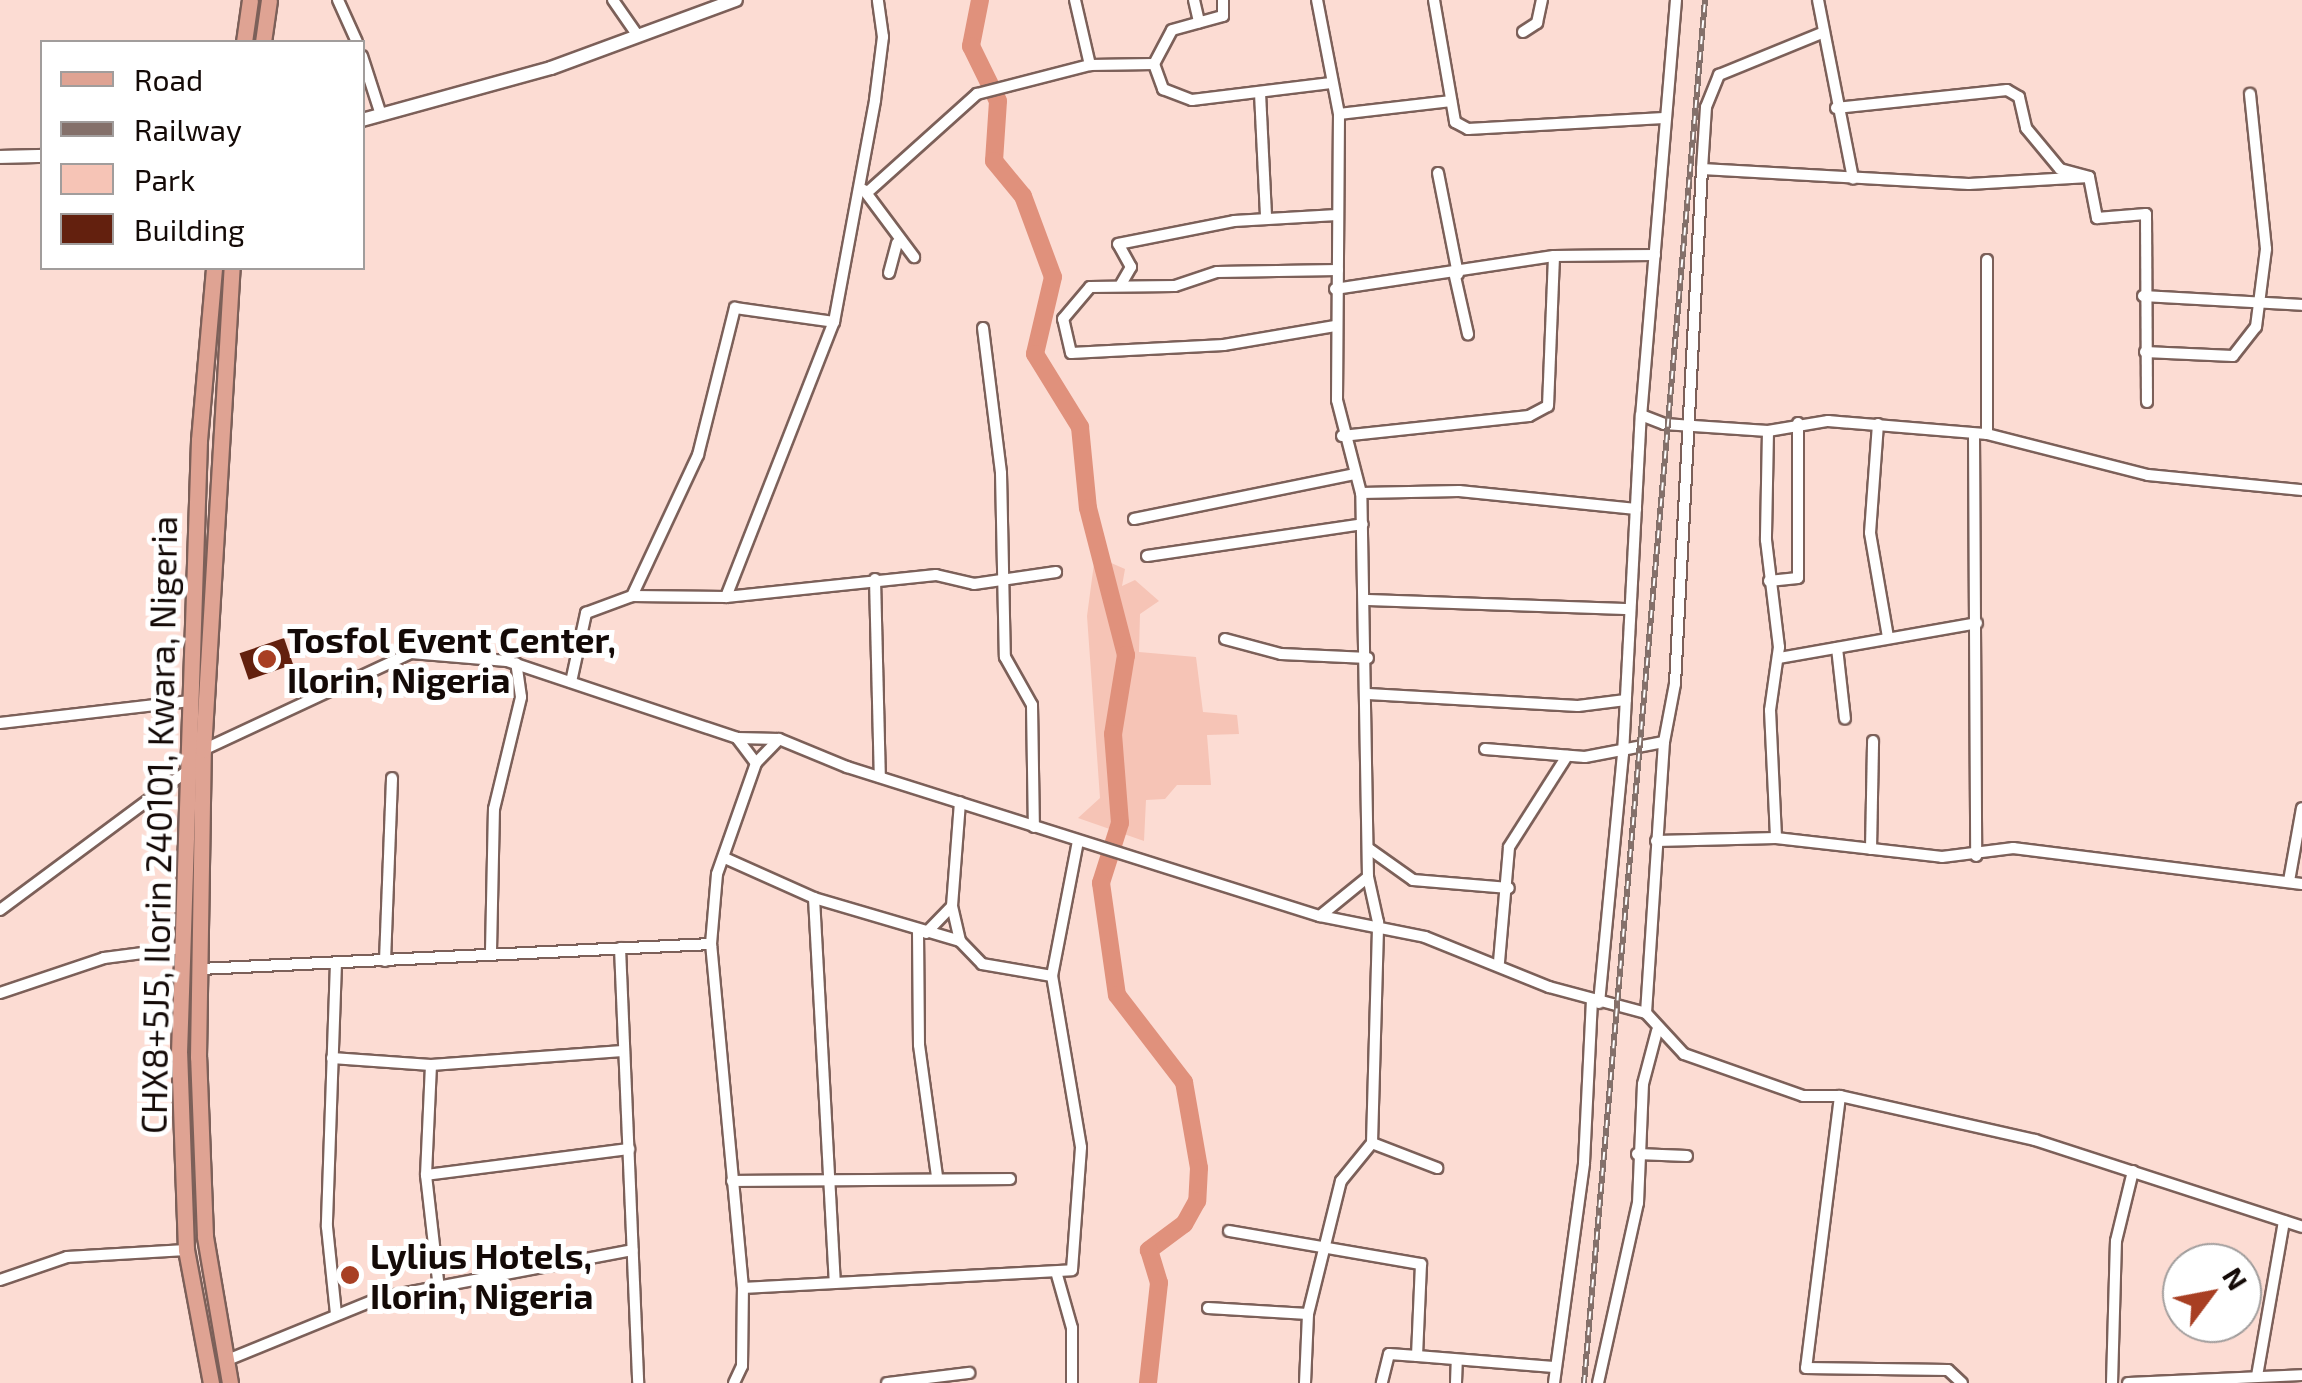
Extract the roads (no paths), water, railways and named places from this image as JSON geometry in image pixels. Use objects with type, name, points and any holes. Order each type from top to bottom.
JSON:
[{"type":"main road","points":[[244,40],[250,0]]},
{"type":"main road","points":[[263,40],[269,0]]},
{"type":"main road","name":"CHX8+5J5, Ilorin 240101, Kwara, Nigeria","points":[[211,1383],[186,1250],[181,948],[186,772],[214,270]]},
{"type":"main road","name":"CHX8+5J5, Ilorin 240101, Kwara, Nigeria","points":[[230,1383],[205,1236],[200,969],[203,750],[232,270]]},
{"type":"street","points":[[338,0],[355,40]]},
{"type":"street","points":[[613,0],[638,36]]},
{"type":"street","points":[[365,119],[638,36],[736,0]]},
{"type":"street","points":[[726,597],[834,322],[883,37],[878,0]]},
{"type":"street","points":[[1075,0],[1090,65]]},
{"type":"street","points":[[1194,0],[1199,22]]},
{"type":"street","points":[[1223,0],[1224,16],[1167,35],[1154,64],[1162,88],[1192,100],[1260,93],[1289,82],[1332,83]]},
{"type":"street","points":[[1305,1383],[1308,1314],[1341,1181],[1372,1143],[1378,922],[1368,877],[1368,658],[1361,492],[1342,436],[1335,326],[1338,114],[1317,0]]},
{"type":"street","points":[[1434,0],[1455,122],[1468,129],[1664,118]]},
{"type":"street","points":[[1524,32],[1537,23],[1542,0]]},
{"type":"street","points":[[1554,1383],[1584,1164],[1595,1002],[1623,754],[1627,610],[1676,0]]},
{"type":"street","points":[[1818,0],[1836,108],[1854,179]]},
{"type":"street","points":[[1822,32],[1719,76],[1706,107],[1684,425],[1675,684],[1664,742],[1646,1013],[1657,1031],[1684,1054],[1803,1096],[1840,1096],[2133,1171],[2302,1226]]},
{"type":"street","points":[[858,190],[870,190],[976,94],[1090,65],[1154,64]]},
{"type":"street","points":[[365,65],[381,115]]},
{"type":"street","points":[[1836,108],[2007,90],[2019,97],[2026,128],[2060,169],[2089,177]]},
{"type":"street","points":[[1260,93],[1266,218]]},
{"type":"street","points":[[2145,352],[2232,356],[2264,306],[2250,94]]},
{"type":"street","points":[[1338,114],[1451,101]]},
{"type":"street","points":[[0,157],[40,156]]},
{"type":"street","points":[[1702,169],[1854,179],[2029,184],[2089,177]]},
{"type":"street","points":[[1438,173],[1468,334]]},
{"type":"street","points":[[2089,177],[2096,218],[2141,211],[2150,221],[2143,296],[2147,402]]},
{"type":"street","points":[[870,190],[896,243],[914,257]]},
{"type":"street","points":[[1120,286],[1131,267],[1118,244],[1266,218],[1337,215]]},
{"type":"street","points":[[889,273],[896,243]]},
{"type":"street","points":[[1336,289],[1554,256],[1655,255]]},
{"type":"street","points":[[1342,436],[1529,416],[1548,406],[1554,256]]},
{"type":"street","points":[[1987,434],[1988,260]]},
{"type":"street","points":[[1335,326],[1224,345],[1070,353],[1063,319],[1082,293],[1120,286],[1186,284],[1217,272],[1338,270]]},
{"type":"street","points":[[2143,296],[2264,306],[2302,305]]},
{"type":"street","points":[[632,596],[708,427],[734,308],[834,322]]},
{"type":"street","points":[[983,328],[1001,473],[1006,657],[1032,705],[1034,827]]},
{"type":"street","points":[[1641,414],[1684,425],[1768,431],[1798,423],[1878,424],[1987,434],[2148,475],[2302,490]]},
{"type":"street","points":[[1769,580],[1798,578],[1798,423]]},
{"type":"street","points":[[1878,424],[1870,532],[1888,637]]},
{"type":"street","points":[[1768,431],[1769,580],[1779,658]]},
{"type":"street","points":[[1974,434],[1978,623],[1976,856]]},
{"type":"street","points":[[1134,520],[1355,474]]},
{"type":"street","points":[[1361,492],[1459,491],[1636,508]]},
{"type":"street","points":[[1147,556],[1363,524]]},
{"type":"street","points":[[570,682],[586,613],[632,596],[726,597],[875,579],[1004,580],[1056,572]]},
{"type":"street","points":[[875,579],[880,778]]},
{"type":"street","points":[[1366,600],[1627,610]]},
{"type":"street","points":[[1776,838],[1771,664],[1779,658],[1978,623]]},
{"type":"street","points":[[1225,639],[1281,654],[1368,658]]},
{"type":"street","points":[[1837,648],[1845,719]]},
{"type":"street","points":[[203,750],[411,653],[516,664],[738,738],[780,738],[880,778],[1320,916],[1378,922],[1499,962],[1595,1002],[1646,1013]]},
{"type":"street","points":[[490,950],[494,809],[521,697],[516,664]]},
{"type":"street","points":[[1368,694],[1578,706],[1626,700]]},
{"type":"street","points":[[0,724],[190,701]]},
{"type":"street","points":[[738,738],[756,763]]},
{"type":"street","points":[[734,1383],[742,1366],[742,1288],[710,944],[717,874],[727,859],[756,763],[780,738]]},
{"type":"street","points":[[1871,849],[1873,740]]},
{"type":"street","points":[[1485,749],[1566,756],[1623,754],[1664,742]]},
{"type":"street","points":[[1499,962],[1514,833],[1554,788],[1566,756]]},
{"type":"street","points":[[0,910],[186,772]]},
{"type":"street","points":[[386,961],[392,778]]},
{"type":"street","points":[[960,802],[952,906],[960,941],[982,964],[1052,976]]},
{"type":"street","points":[[2289,881],[2302,808]]},
{"type":"street","points":[[1656,841],[1776,838],[1976,856],[2013,848],[2119,856],[2302,884]]},
{"type":"street","points":[[742,1288],[1057,1275],[1077,1262],[1082,1147],[1052,976],[1078,840]]},
{"type":"street","points":[[1368,848],[1413,880],[1509,888]]},
{"type":"street","points":[[727,859],[814,898],[960,941]]},
{"type":"street","points":[[1320,916],[1368,877]]},
{"type":"street","points":[[814,898],[835,1282]]},
{"type":"street","points":[[937,1176],[918,1045],[922,932],[952,906]]},
{"type":"street","points":[[200,969],[386,961],[490,950],[710,944]]},
{"type":"street","points":[[0,993],[104,958],[181,948]]},
{"type":"street","points":[[620,948],[638,1383]]},
{"type":"street","points":[[336,963],[328,1227],[336,1314]]},
{"type":"street","points":[[1598,1383],[1638,1203],[1637,1154],[1657,1031]]},
{"type":"street","points":[[332,1058],[431,1065],[622,1050]]},
{"type":"street","points":[[431,1065],[426,1175],[439,1289]]},
{"type":"street","points":[[1840,1096],[1806,1368],[1948,1370],[1962,1383]]},
{"type":"street","points":[[1372,1143],[1438,1168]]},
{"type":"street","points":[[426,1175],[628,1149]]},
{"type":"street","points":[[1637,1154],[1687,1156]]},
{"type":"street","points":[[2112,1383],[2116,1241],[2133,1171]]},
{"type":"street","points":[[732,1181],[937,1176],[1010,1179]]},
{"type":"street","points":[[2257,1376],[2284,1221]]},
{"type":"street","points":[[1228,1231],[1420,1264],[1417,1356]]},
{"type":"street","points":[[0,1280],[68,1257],[186,1250]]},
{"type":"street","points":[[225,1361],[336,1314],[632,1250]]},
{"type":"street","points":[[1057,1275],[1072,1328],[1072,1383]]},
{"type":"street","points":[[1208,1308],[1308,1314]]},
{"type":"street","points":[[1382,1383],[1389,1354],[1554,1367]]},
{"type":"street","points":[[1456,1383],[1457,1360]]},
{"type":"street","points":[[888,1383],[969,1374]]},
{"type":"street","points":[[2128,1383],[2302,1376]]},
{"type":"waterway","points":[[980,0],[971,46],[998,101],[994,161],[1023,196],[1053,277],[1035,354],[1080,427],[1088,508],[1126,655],[1113,734],[1120,823],[1101,883],[1117,995],[1184,1082],[1199,1168],[1197,1201],[1184,1224],[1149,1250],[1159,1283],[1148,1383]]},
{"type":"railway","points":[[1584,1383],[1705,0]]},
{"type":"place","name":"Tosfol Event Center, Ilorin, Nigeria","points":[[267,659]]},
{"type":"place","name":"Lylius Hotels, Ilorin, Nigeria","points":[[350,1275]]}]
